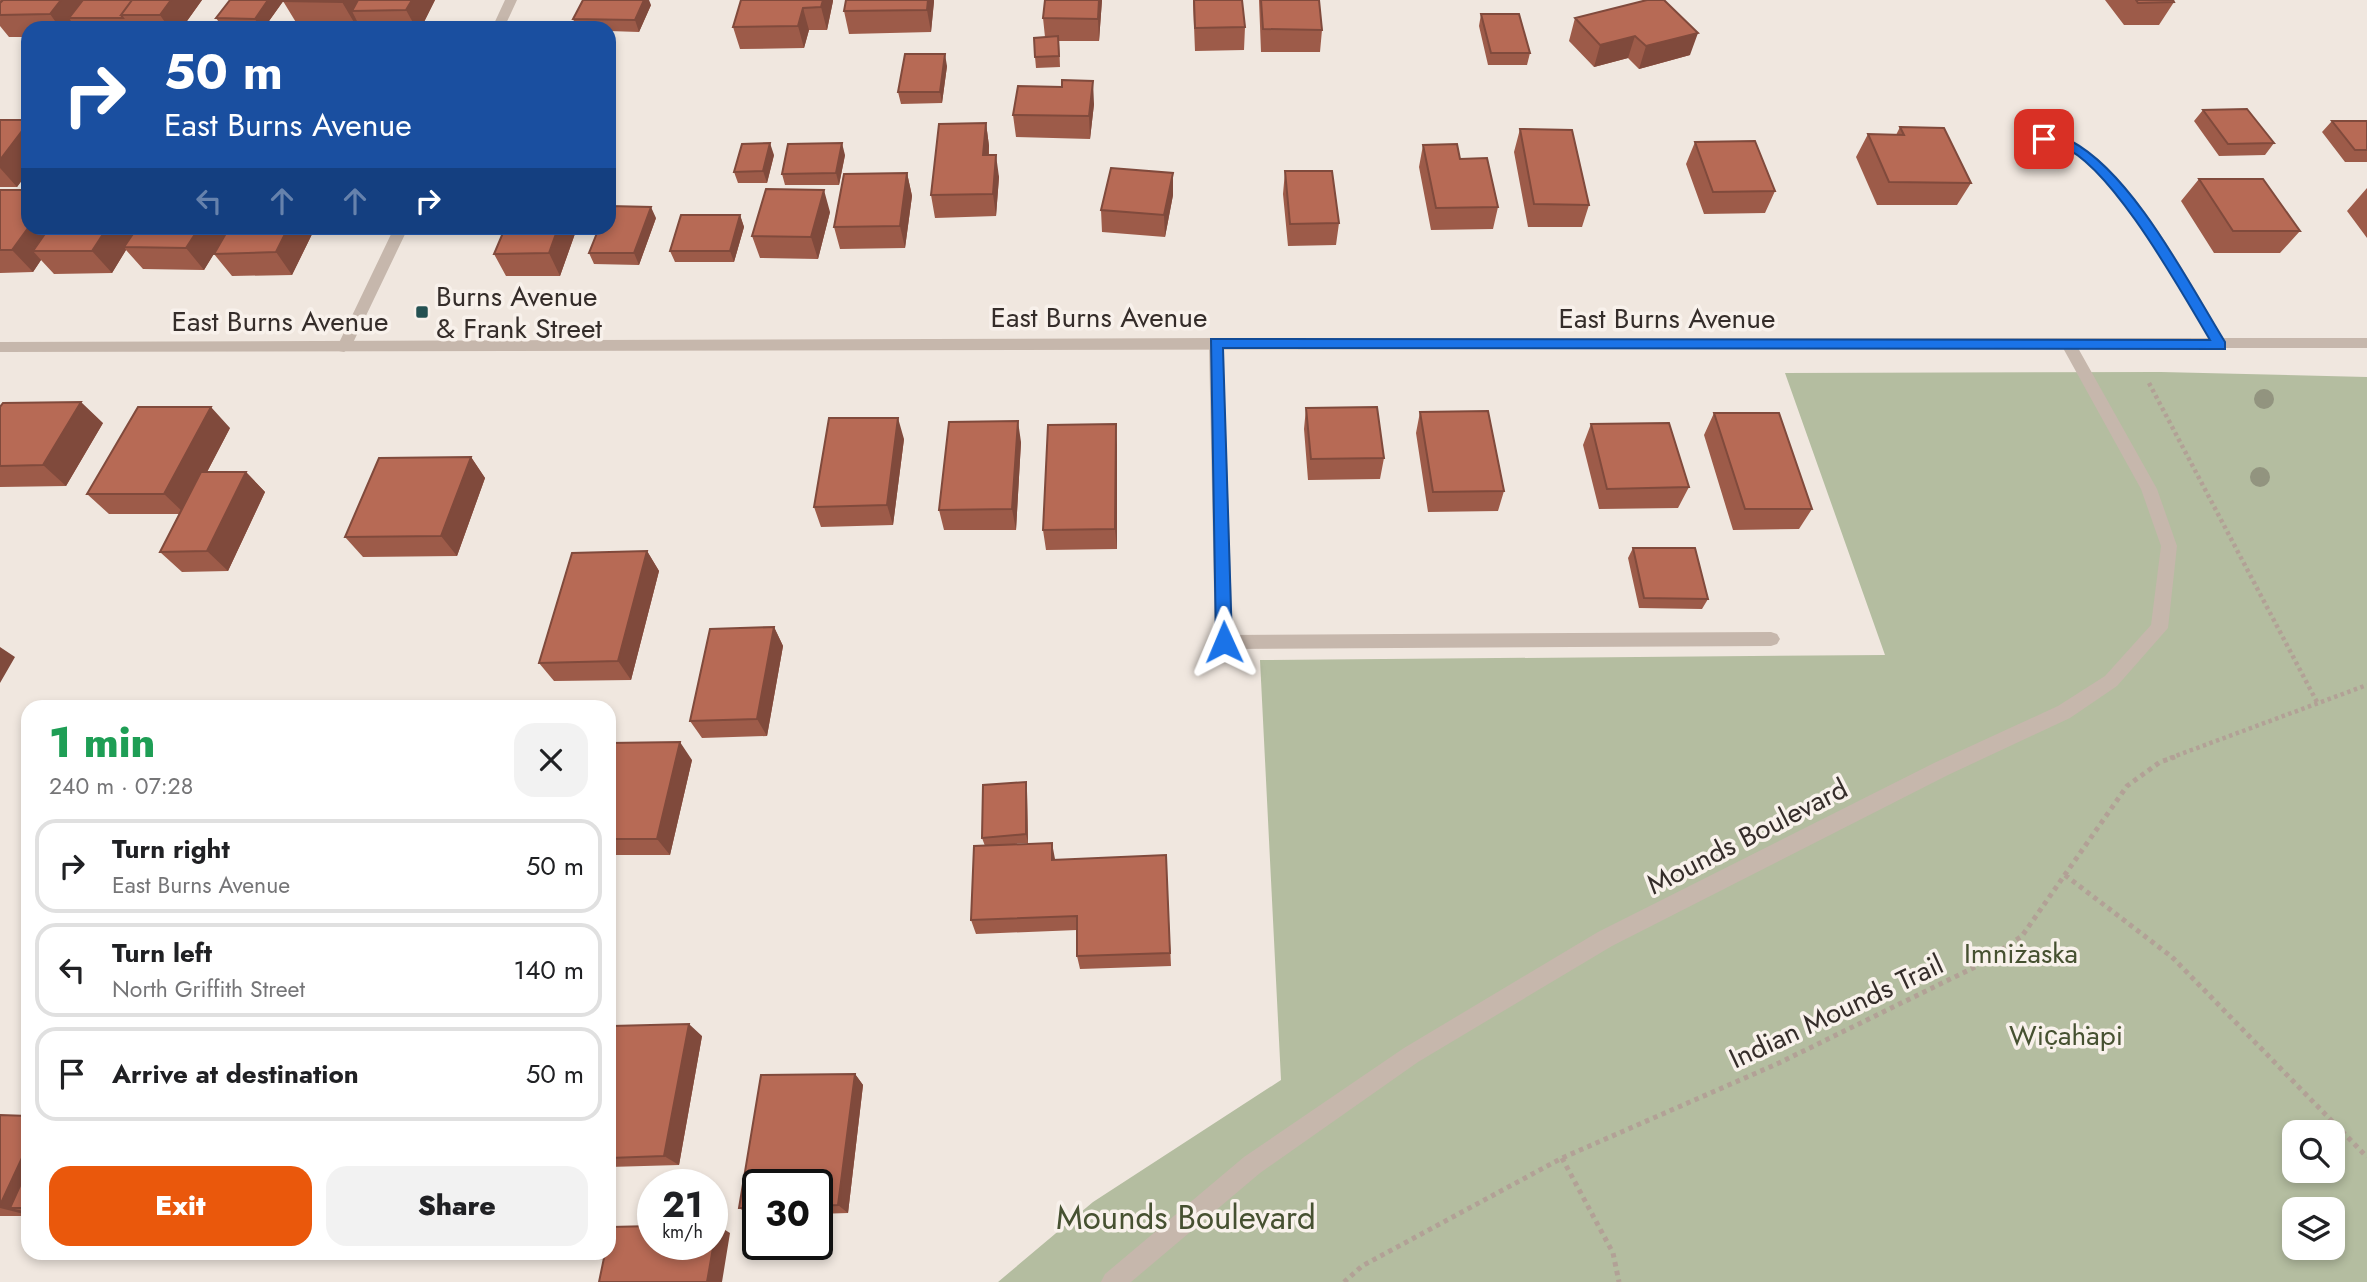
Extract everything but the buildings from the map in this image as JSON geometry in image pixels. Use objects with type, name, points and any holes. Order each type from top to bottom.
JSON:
[{"type":"street","points":[[501,21],[511,0]]},
{"type":"street","points":[[2044,139],[2065,142],[2090,160],[2111,181],[2148,228],[2220,345]]},
{"type":"street","points":[[344,347],[398,235]]},
{"type":"street","points":[[1216,343],[1224,642],[1771,639]]},
{"type":"street","name":"East Burns Avenue","points":[[0,347],[1216,343],[2367,344]]},
{"type":"street","name":"Mounds Boulevard","points":[[1113,1282],[1252,1165],[1411,1055],[1605,939],[1941,769],[2064,712],[2111,681],[2159,628],[2169,546],[2149,489],[2069,345]]},
{"type":"path","points":[[2149,383],[2318,704]]},
{"type":"path","name":"Indian Mounds Trail","points":[[1344,1282],[1362,1266],[1562,1158],[1779,1063],[1979,965],[2022,936],[2127,786],[2160,762],[2367,685]]},
{"type":"path","points":[[2065,875],[2172,957],[2367,1157]]},
{"type":"path","points":[[1562,1158],[1613,1253],[1619,1282]]},
{"type":"green space","name":"Imniżaska","points":[[2161,372],[2367,377],[2367,1282],[998,1282],[1093,1202],[1281,1080],[1260,660],[1885,655],[1785,373]]},
{"type":"place","name":"Burns Avenue & Frank Street","points":[[422,312]]},
{"type":"route","points":[[1224,642],[1216,343],[2220,345],[2148,228],[2111,181],[2090,160],[2065,142],[2044,139]]},
{"type":"park label","name":"Wic̣aḣapi","points":[[2066,1035]]}]
